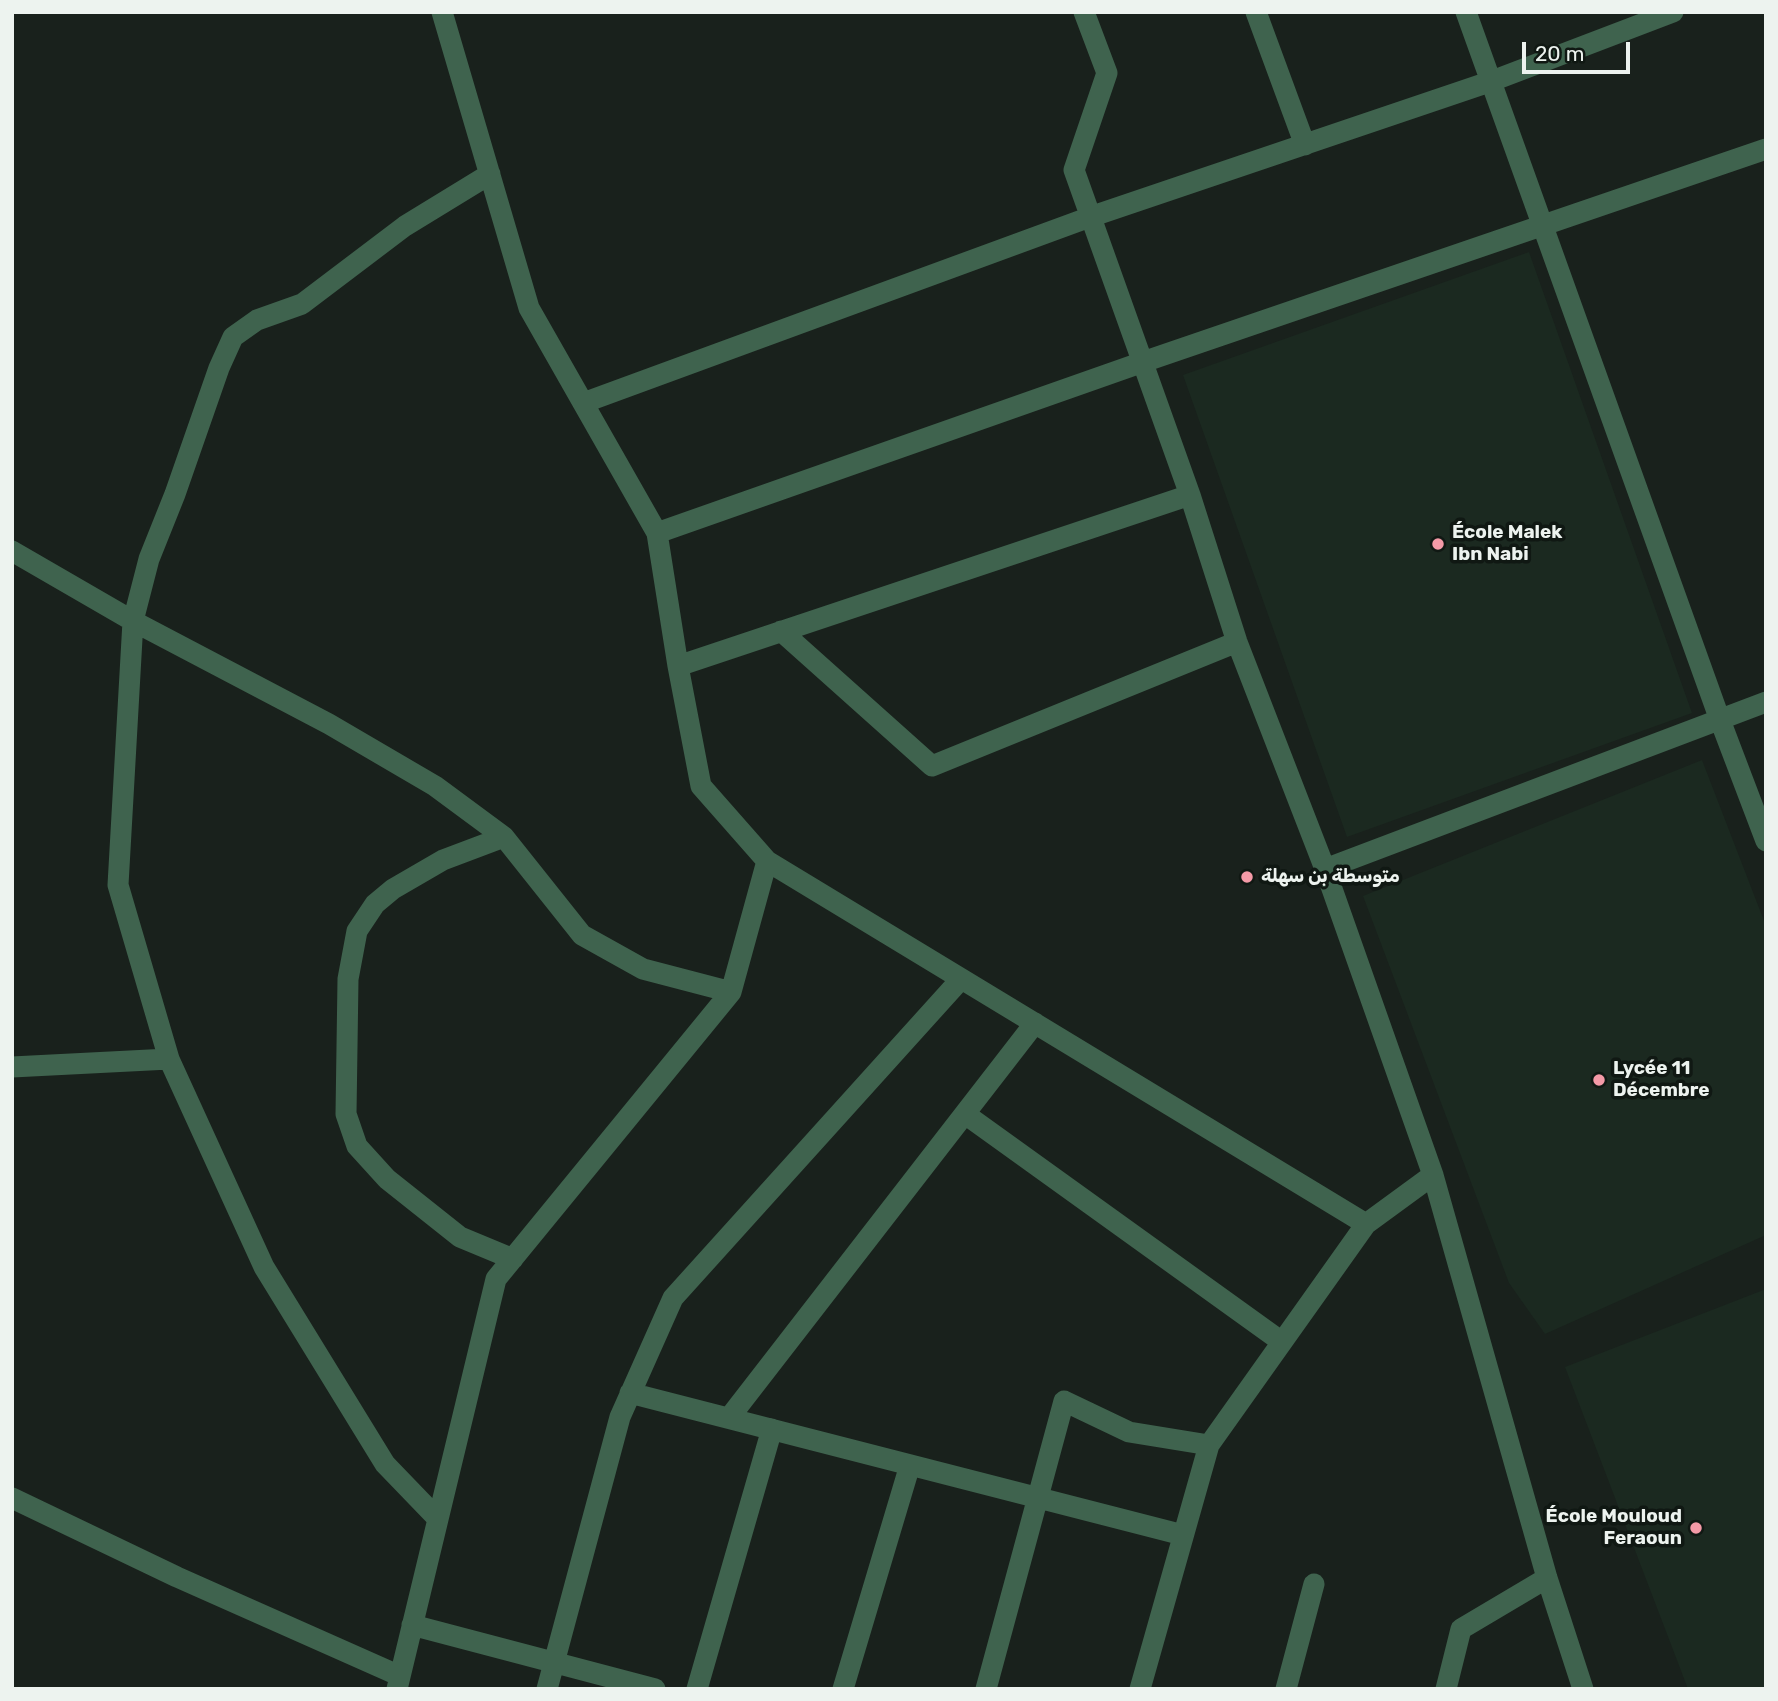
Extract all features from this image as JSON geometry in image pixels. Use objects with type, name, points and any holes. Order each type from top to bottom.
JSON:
[{"type":"street","points":[[442,12],[529,308],[657,533],[701,786],[767,861],[1366,1224]]},
{"type":"street","points":[[1084,12],[1107,73],[1074,170],[1190,495],[1237,642],[1325,869],[1433,1175],[1547,1578],[1583,1689]]},
{"type":"street","points":[[1256,12],[1305,145]]},
{"type":"street","points":[[1466,12],[1766,841]]},
{"type":"street","points":[[583,403],[1090,217],[1492,81],[1669,13]]},
{"type":"street","points":[[657,533],[1143,362],[1766,149]]},
{"type":"street","points":[[438,1518],[385,1464],[264,1267],[169,1059],[118,885],[133,621],[149,559],[219,368],[233,337],[257,320],[302,304],[405,226],[490,174]]},
{"type":"street","points":[[678,666],[1190,495]]},
{"type":"street","points":[[12,551],[133,621],[380,753],[435,786],[504,837],[582,935],[643,968],[732,992]]},
{"type":"street","points":[[781,631],[932,766],[1237,642]]},
{"type":"street","points":[[1325,869],[1766,702]]},
{"type":"street","points":[[504,837],[443,860],[393,889],[374,904],[357,931],[348,978],[345,1033],[346,1114],[357,1146],[387,1179],[460,1237],[513,1259]]},
{"type":"street","points":[[12,1498],[398,1682],[496,1279],[732,992],[767,861]]},
{"type":"street","points":[[547,1689],[620,1417],[673,1298],[961,979]]},
{"type":"street","points":[[729,1418],[1035,1023]]},
{"type":"street","points":[[12,1067],[169,1059]]},
{"type":"street","points":[[965,1114],[1282,1342]]},
{"type":"street","points":[[1147,1687],[1183,1535],[1209,1445],[1366,1224],[1433,1175]]},
{"type":"street","points":[[630,1393],[1183,1535]]},
{"type":"street","points":[[986,1689],[1064,1401],[1129,1432],[1209,1445]]},
{"type":"street","points":[[697,1689],[772,1429]]},
{"type":"street","points":[[843,1689],[909,1465]]},
{"type":"street","points":[[1446,1689],[1461,1629],[1547,1578]]},
{"type":"street","points":[[1286,1689],[1314,1584]]},
{"type":"street","points":[[412,1625],[655,1689]]},
{"type":"shaded area","name":"École Malek Ibn Nabi","points":[[1529,252],[1692,713],[1347,837],[1183,375]]},
{"type":"shaded area","name":"Lycée 11 Décembre","points":[[1702,760],[1766,926],[1766,1235],[1545,1334],[1509,1283],[1363,896]]},
{"type":"shaded area","name":"École Mouloud Feraoun","points":[[1766,1289],[1766,1689],[1688,1689],[1565,1367]]},
{"type":"place","name":"École Malek Ibn Nabi","points":[[1438,544]]},
{"type":"place","name":"متوسطة بن سهلة","points":[[1247,877]]},
{"type":"place","name":"Lycée 11 Décembre","points":[[1599,1080]]},
{"type":"place","name":"École Mouloud Feraoun","points":[[1696,1528]]}]
